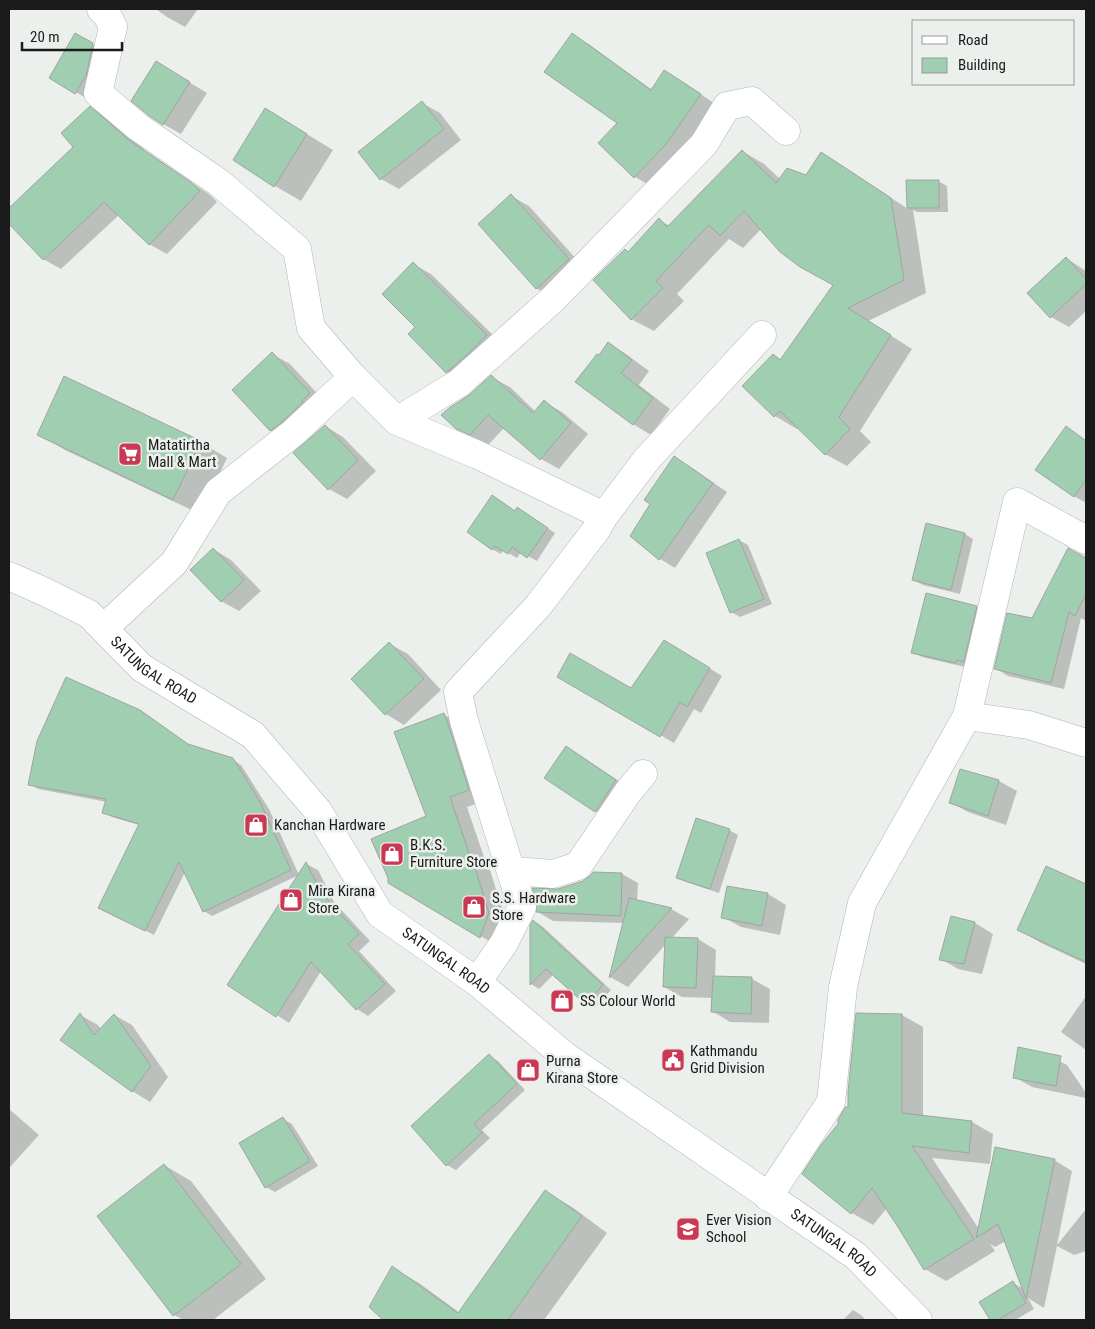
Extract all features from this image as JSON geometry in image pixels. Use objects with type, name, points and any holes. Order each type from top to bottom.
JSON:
[{"type":"street","points":[[101,9],[108,15],[113,27],[98,93],[138,127],[218,182],[297,249],[311,328],[354,378],[397,421],[478,455],[604,516]]},
{"type":"street","points":[[397,421],[459,383],[553,299],[704,144],[727,106],[752,101],[786,130]]},
{"type":"street","points":[[477,982],[504,943],[522,907],[464,721],[458,692],[538,606],[647,459],[762,335]]},
{"type":"street","points":[[104,628],[174,563],[218,492],[293,433],[354,378]]},
{"type":"street","points":[[768,1197],[830,1102],[843,987],[862,903],[967,716],[1017,502],[1086,540]]},
{"type":"street","name":"SATUNGAL ROAD","points":[[9,576],[46,592],[88,614],[142,668],[253,735],[318,811],[380,914],[477,982],[565,1056],[856,1256],[918,1320]]},
{"type":"street","points":[[967,716],[1029,725],[1086,743]]},
{"type":"street","points":[[512,871],[553,874],[578,866],[628,792],[643,774]]},
{"type":"building","points":[[75,33],[93,43],[86,76],[75,94],[49,78]]},
{"type":"building","points":[[572,33],[651,90],[664,70],[701,94],[666,144],[634,178],[598,143],[617,123],[544,72]]},
{"type":"building","points":[[156,61],[190,82],[163,125],[131,101]]},
{"type":"building","points":[[422,101],[444,129],[380,180],[358,152]]},
{"type":"building","points":[[90,106],[129,140],[192,183],[200,191],[149,245],[104,202],[43,260],[9,224],[9,208],[73,147],[61,133]]},
{"type":"building","points":[[265,108],[307,134],[274,187],[233,160]]},
{"type":"building","points":[[742,150],[776,183],[787,168],[806,175],[821,152],[891,198],[904,280],[848,308],[891,335],[839,417],[850,429],[825,455],[780,411],[774,417],[742,386],[773,354],[780,360],[833,285],[800,267],[780,252],[744,211],[720,236],[709,225],[656,281],[663,288],[631,320],[593,280],[625,249],[628,252],[659,218],[667,227]]},
{"type":"building","points":[[906,180],[939,180],[939,208],[907,208]]},
{"type":"building","points":[[511,194],[569,259],[536,289],[478,224]]},
{"type":"building","points":[[1066,257],[1086,279],[1086,284],[1050,318],[1027,293]]},
{"type":"building","points":[[413,262],[487,335],[446,373],[408,334],[415,327],[382,294]]},
{"type":"building","points":[[608,342],[632,360],[621,373],[653,398],[633,425],[575,382]]},
{"type":"building","points":[[272,352],[310,393],[283,421],[270,431],[232,390]]},
{"type":"building","points":[[491,375],[533,413],[544,400],[571,423],[540,460],[488,415],[470,435],[456,429],[441,415],[469,395]]},
{"type":"building","points":[[64,376],[201,441],[173,500],[37,435]]},
{"type":"building","points":[[325,425],[358,460],[328,490],[293,453]]},
{"type":"building","points":[[1066,426],[1086,441],[1086,480],[1074,497],[1035,470]]},
{"type":"building","points":[[674,456],[713,483],[659,560],[630,536],[650,504],[644,500]]},
{"type":"building","points":[[492,495],[515,511],[517,507],[548,528],[527,558],[512,547],[508,554],[495,546],[492,550],[467,532]]},
{"type":"building","points":[[926,523],[965,533],[951,590],[912,580]]},
{"type":"building","points":[[739,539],[764,599],[730,613],[706,553]]},
{"type":"building","points":[[213,548],[244,580],[221,602],[190,570]]},
{"type":"building","points":[[1068,548],[1086,558],[1086,594],[1075,616],[1069,612],[1051,683],[994,669],[1007,613],[1032,618]]},
{"type":"building","points":[[926,593],[977,606],[964,662],[957,660],[956,663],[911,653]]},
{"type":"building","points":[[664,640],[710,668],[687,707],[680,702],[660,737],[557,677],[570,653],[631,688]]},
{"type":"building","points":[[389,642],[424,679],[385,715],[351,679]]},
{"type":"building","points":[[66,677],[140,710],[188,744],[233,758],[260,802],[291,870],[203,912],[179,862],[145,931],[98,908],[139,824],[102,813],[106,799],[28,785],[37,741]]},
{"type":"building","points":[[444,713],[469,790],[450,797],[489,913],[480,938],[388,883],[388,878],[371,839],[426,816],[394,732]]},
{"type":"building","points":[[566,746],[616,780],[595,812],[544,778]]},
{"type":"building","points":[[960,769],[999,780],[988,816],[949,803]]},
{"type":"building","points":[[696,818],[730,829],[710,889],[676,878]]},
{"type":"building","points":[[306,862],[322,894],[359,934],[348,944],[385,984],[356,1010],[311,962],[276,1017],[227,985]]},
{"type":"building","points":[[1046,866],[1086,884],[1086,962],[1017,930]]},
{"type":"building","points":[[593,872],[622,873],[621,916],[536,912],[537,902],[532,888],[558,889],[583,881]]},
{"type":"building","points":[[727,886],[768,893],[762,926],[721,918]]},
{"type":"building","points":[[629,898],[672,908],[609,978]]},
{"type":"building","points":[[951,916],[975,922],[964,964],[939,960]]},
{"type":"building","points":[[533,920],[603,985],[585,1004],[546,969],[530,985],[530,925]]},
{"type":"building","points":[[665,937],[698,938],[696,988],[663,987]]},
{"type":"building","points":[[713,976],[752,977],[751,1014],[711,1012]]},
{"type":"building","points":[[80,1013],[94,1035],[114,1014],[151,1066],[132,1092],[60,1040]]},
{"type":"building","points":[[856,1013],[902,1014],[902,1113],[972,1121],[969,1153],[912,1146],[974,1239],[924,1270],[872,1188],[851,1214],[802,1174],[821,1145],[838,1124],[838,1120],[845,1107],[848,1107]]},
{"type":"building","points":[[1018,1047],[1061,1056],[1056,1086],[1013,1078]]},
{"type":"building","points":[[489,1054],[517,1084],[474,1124],[482,1133],[446,1166],[411,1126]]},
{"type":"building","points":[[283,1117],[310,1161],[265,1188],[239,1143]]},
{"type":"building","points":[[995,1147],[1055,1159],[1026,1299],[998,1224],[976,1238]]},
{"type":"building","points":[[164,1164],[241,1264],[173,1316],[97,1216]]},
{"type":"building","points":[[545,1190],[582,1216],[508,1320],[383,1320],[369,1307],[392,1266],[458,1313]]},
{"type":"building","points":[[1013,1281],[1026,1303],[998,1320],[990,1320],[979,1302]]},
{"type":"place","name":"Matatirtha Mall & Mart","points":[[130,454]]},
{"type":"place","name":"Kanchan Hardware","points":[[256,825]]},
{"type":"place","name":"B.K.S. Furniture Store","points":[[392,854]]},
{"type":"place","name":"Mira Kirana Store","points":[[291,900]]},
{"type":"place","name":"S.S. Hardware Store","points":[[474,907]]},
{"type":"place","name":"SS Colour World","points":[[562,1001]]},
{"type":"place","name":"Kathmandu Grid Division","points":[[673,1060]]},
{"type":"place","name":"Purna Kirana Store","points":[[528,1070]]},
{"type":"place","name":"Ever Vision School","points":[[688,1229]]}]
